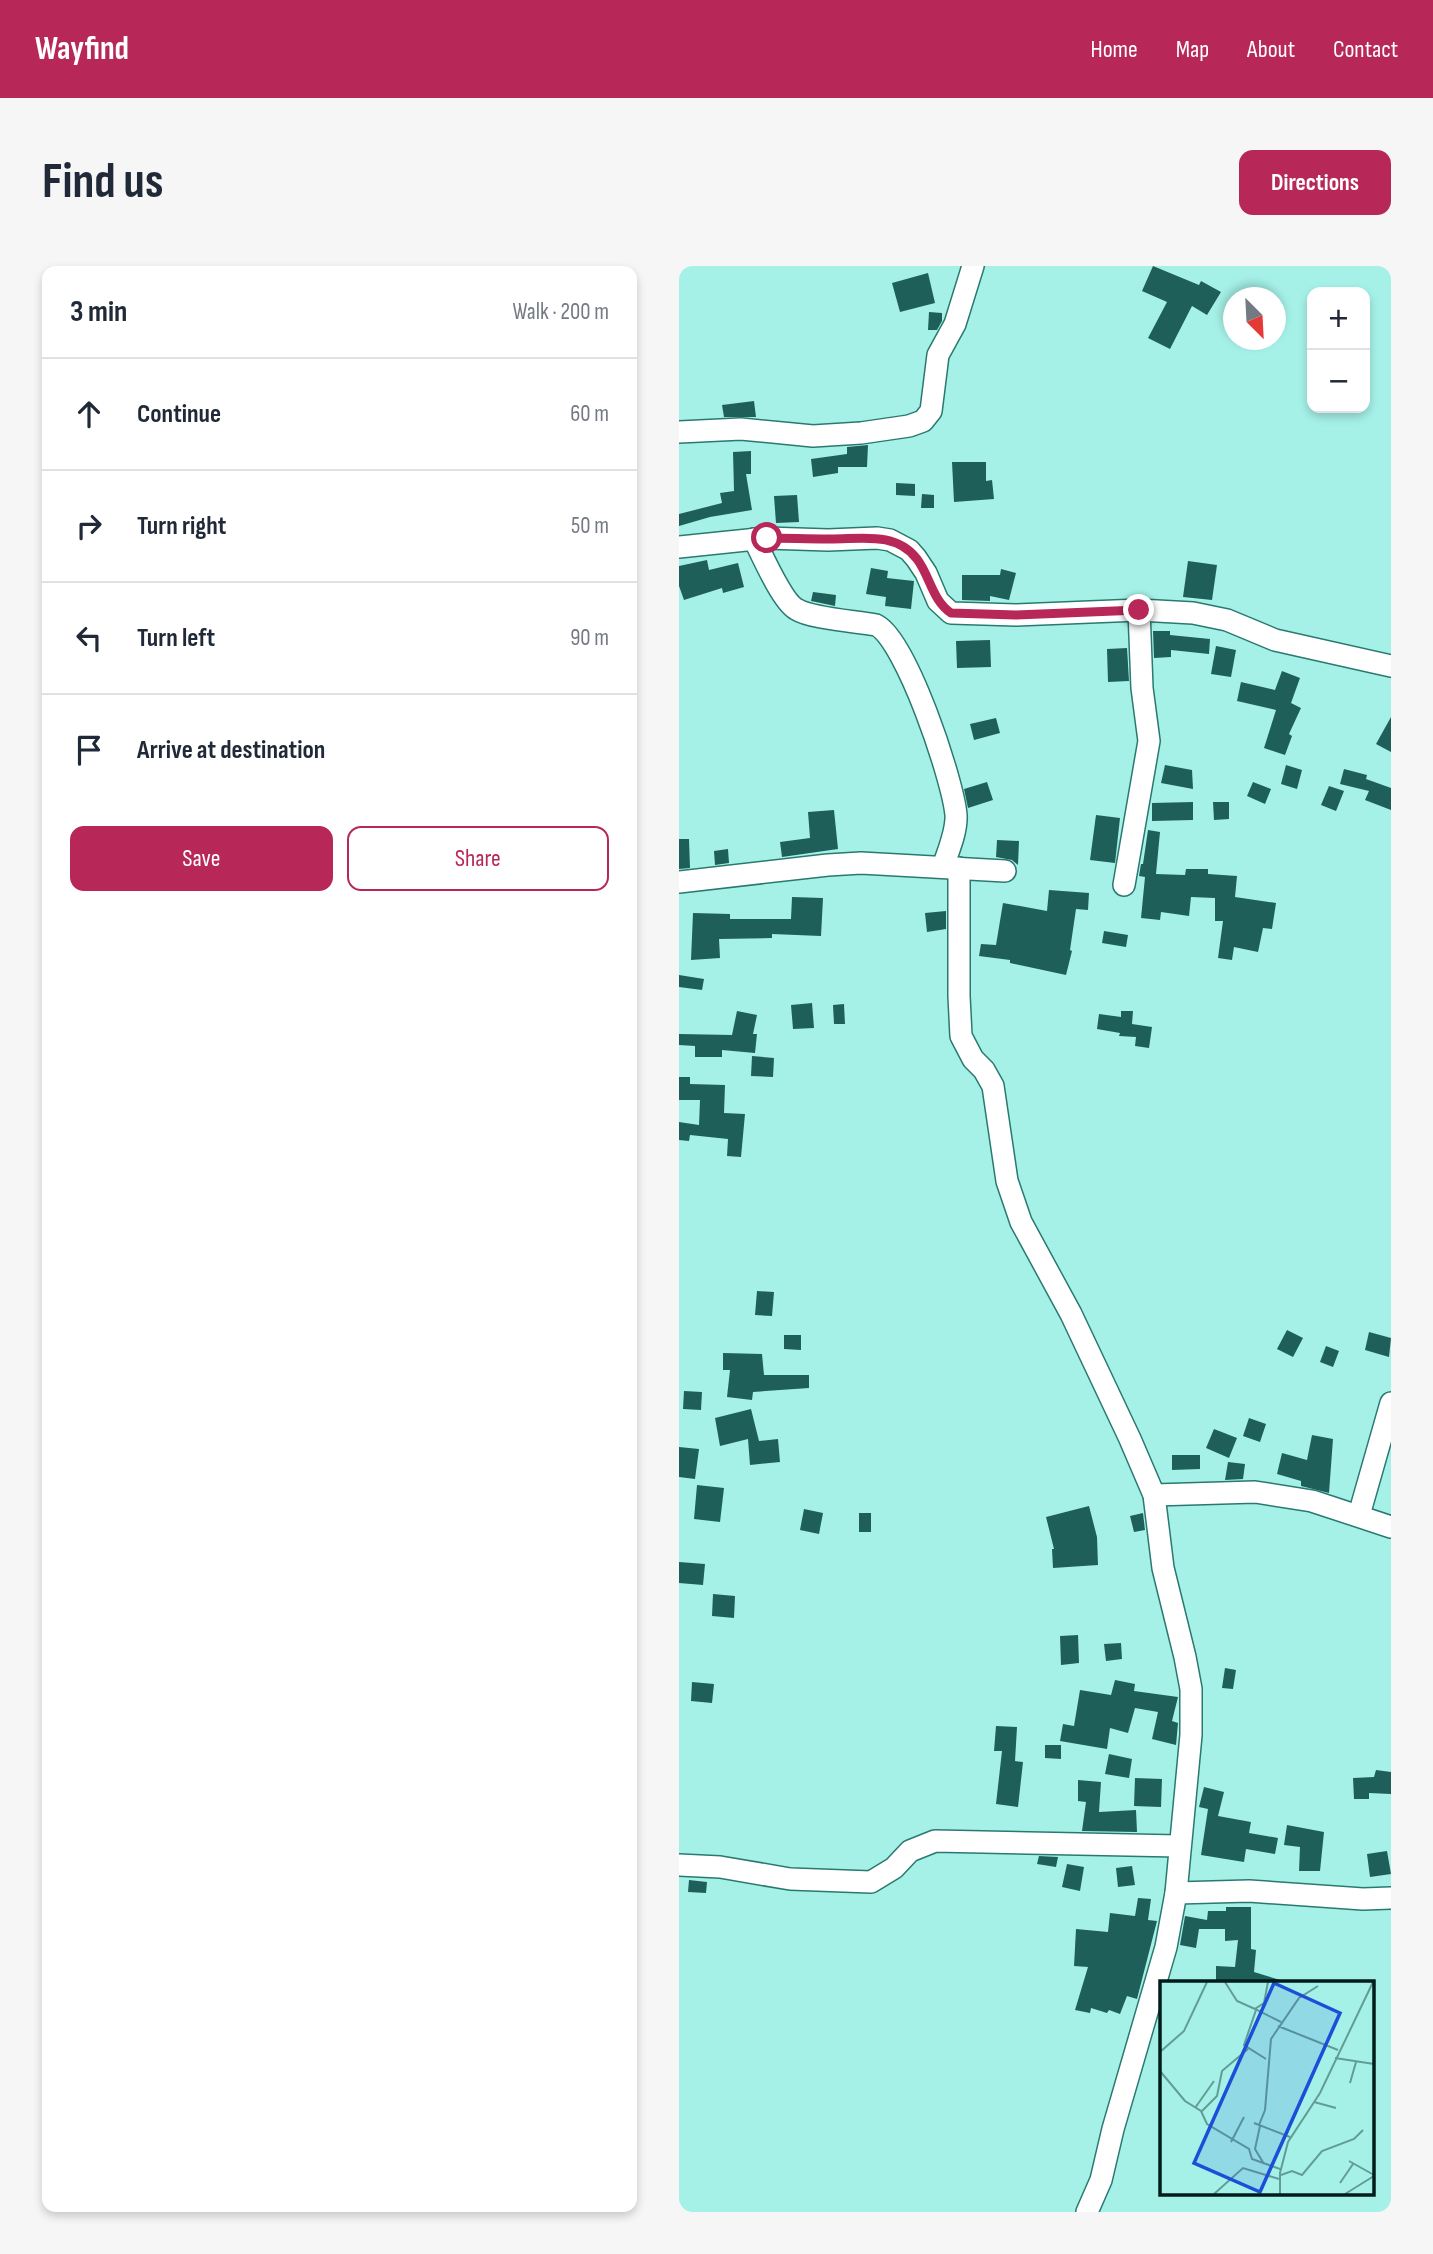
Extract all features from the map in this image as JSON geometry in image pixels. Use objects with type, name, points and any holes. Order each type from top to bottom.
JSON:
[{"type":"street","points":[[679,432],[741,429],[813,436],[873,431],[909,426],[923,421],[931,411],[938,355],[955,324],[973,266]]},
{"type":"street","points":[[679,547],[754,539],[877,537],[890,540],[909,550],[926,573],[938,601],[951,613],[1016,615],[1139,610],[1209,615],[1275,640],[1391,666]]},
{"type":"street","points":[[754,539],[780,589],[794,609],[811,615],[881,628],[890,640],[926,712],[950,786],[956,822],[951,867],[961,1036],[973,1059],[984,1070],[993,1086],[1007,1181],[1021,1222],[1071,1314],[1154,1495],[1163,1568],[1191,1689],[1191,1735],[1176,1893],[1166,1947],[1127,2077],[1101,2180],[1087,2212]]},
{"type":"street","points":[[1123,885],[1149,741],[1142,688],[1139,610]]},
{"type":"street","points":[[679,882],[828,864],[894,864],[1005,871]]},
{"type":"street","points":[[1359,1515],[1391,1403]]},
{"type":"street","points":[[1154,1495],[1255,1492],[1312,1501],[1391,1527]]},
{"type":"street","points":[[679,1864],[720,1867],[790,1879],[871,1882],[894,1868],[910,1851],[935,1841],[1179,1846]]},
{"type":"street","points":[[1176,1893],[1249,1891],[1363,1899],[1391,1898]]},
{"type":"building","points":[[1153,266],[1199,285],[1201,281],[1221,292],[1207,315],[1192,306],[1170,349],[1148,338],[1167,302],[1142,291]]},
{"type":"building","points":[[928,273],[935,303],[900,312],[892,283]]},
{"type":"building","points":[[929,312],[942,313],[942,321],[937,330],[928,330]]},
{"type":"building","points":[[754,401],[756,417],[724,417],[722,405]]},
{"type":"building","points":[[868,445],[867,467],[838,467],[838,473],[813,477],[811,459],[847,454],[847,447]]},
{"type":"building","points":[[751,451],[751,474],[746,474],[752,510],[710,517],[679,526],[679,514],[722,503],[720,493],[734,491],[733,452]]},
{"type":"building","points":[[952,462],[986,462],[986,481],[992,480],[994,499],[954,502]]},
{"type":"building","points":[[896,483],[915,484],[915,496],[896,495]]},
{"type":"building","points":[[922,494],[934,495],[934,508],[921,508]]},
{"type":"building","points":[[797,495],[799,522],[776,523],[774,496]]},
{"type":"building","points":[[707,560],[709,570],[738,563],[744,587],[723,593],[722,588],[684,600],[679,586],[679,566]]},
{"type":"building","points":[[1188,561],[1217,565],[1212,600],[1183,597]]},
{"type":"building","points":[[871,568],[888,571],[887,578],[914,581],[911,609],[885,606],[886,597],[866,594]]},
{"type":"building","points":[[1001,569],[1016,573],[1009,600],[990,596],[990,601],[962,600],[962,575],[1000,575]]},
{"type":"building","points":[[813,592],[836,595],[835,606],[811,601]]},
{"type":"building","points":[[1153,631],[1170,631],[1170,635],[1210,639],[1209,654],[1171,650],[1171,657],[1154,658]]},
{"type":"building","points":[[990,640],[991,667],[957,668],[956,641]]},
{"type":"building","points":[[1216,646],[1236,650],[1231,677],[1211,674]]},
{"type":"building","points":[[1127,648],[1129,681],[1108,682],[1107,649]]},
{"type":"building","points":[[1282,671],[1300,678],[1291,703],[1301,708],[1289,734],[1292,736],[1285,755],[1264,748],[1276,710],[1237,701],[1241,682],[1275,690]]},
{"type":"building","points":[[1391,717],[1391,752],[1376,744]]},
{"type":"building","points":[[996,718],[1000,733],[974,740],[970,724]]},
{"type":"building","points":[[1165,765],[1192,770],[1193,789],[1161,783]]},
{"type":"building","points":[[1286,765],[1302,770],[1297,789],[1281,784]]},
{"type":"building","points":[[1344,769],[1367,775],[1366,779],[1391,788],[1391,810],[1365,800],[1369,791],[1340,784]]},
{"type":"building","points":[[987,782],[993,800],[968,808],[964,789]]},
{"type":"building","points":[[1253,782],[1271,789],[1265,804],[1247,796]]},
{"type":"building","points":[[1329,786],[1344,791],[1336,811],[1321,805]]},
{"type":"building","points":[[1193,802],[1193,820],[1152,821],[1152,803]]},
{"type":"building","points":[[1213,802],[1229,802],[1229,819],[1214,820]]},
{"type":"building","points":[[834,810],[838,849],[782,857],[780,842],[810,838],[808,812]]},
{"type":"building","points":[[1096,815],[1120,818],[1115,863],[1090,860]]},
{"type":"building","points":[[1148,830],[1160,832],[1156,874],[1185,875],[1186,869],[1208,869],[1208,874],[1237,876],[1235,897],[1276,903],[1272,929],[1263,928],[1258,952],[1234,947],[1232,960],[1218,958],[1223,921],[1215,921],[1215,898],[1191,897],[1189,916],[1161,912],[1160,920],[1141,918],[1145,877],[1139,876]]},
{"type":"building","points":[[679,839],[689,839],[690,868],[679,869]]},
{"type":"building","points":[[997,840],[1019,841],[1018,865],[1012,860],[996,857]]},
{"type":"building","points":[[728,849],[729,863],[715,865],[714,851]]},
{"type":"building","points":[[1049,890],[1089,893],[1088,910],[1076,909],[1072,951],[1066,975],[1010,963],[1010,960],[979,956],[981,944],[996,945],[1003,903],[1047,911]]},
{"type":"building","points":[[792,897],[823,898],[821,936],[772,934],[772,938],[719,939],[720,958],[691,960],[693,913],[730,914],[730,919],[791,919]]},
{"type":"building","points":[[946,911],[946,929],[927,932],[925,913]]},
{"type":"building","points":[[1104,931],[1128,935],[1126,947],[1102,943]]},
{"type":"building","points":[[679,975],[704,979],[702,990],[679,987]]},
{"type":"building","points":[[812,1003],[814,1028],[793,1029],[791,1005]]},
{"type":"building","points":[[844,1004],[845,1024],[834,1024],[833,1005]]},
{"type":"building","points":[[737,1011],[757,1015],[753,1034],[757,1034],[755,1053],[722,1050],[722,1057],[695,1057],[695,1046],[679,1045],[679,1034],[732,1035]]},
{"type":"building","points":[[1121,1011],[1133,1011],[1132,1024],[1152,1027],[1149,1048],[1135,1046],[1136,1037],[1119,1036],[1120,1033],[1097,1029],[1099,1014],[1121,1017]]},
{"type":"building","points":[[752,1056],[774,1058],[773,1077],[751,1076]]},
{"type":"building","points":[[679,1077],[690,1077],[690,1084],[725,1085],[724,1113],[745,1114],[741,1157],[727,1156],[728,1139],[690,1135],[689,1141],[679,1140],[679,1122],[699,1125],[700,1100],[679,1100]]},
{"type":"building","points":[[757,1291],[774,1292],[772,1316],[755,1315]]},
{"type":"building","points":[[1287,1330],[1303,1338],[1293,1357],[1277,1349]]},
{"type":"building","points":[[1369,1332],[1391,1338],[1389,1357],[1365,1350]]},
{"type":"building","points":[[784,1335],[801,1335],[801,1350],[784,1349]]},
{"type":"building","points":[[1326,1346],[1339,1351],[1333,1367],[1320,1362]]},
{"type":"building","points":[[723,1353],[762,1354],[764,1375],[809,1375],[809,1388],[753,1392],[752,1400],[727,1397],[730,1370],[723,1370]]},
{"type":"building","points":[[684,1391],[702,1392],[701,1410],[683,1409]]},
{"type":"building","points":[[751,1409],[759,1441],[778,1439],[780,1462],[750,1465],[748,1439],[720,1446],[715,1418]]},
{"type":"building","points":[[1249,1418],[1266,1424],[1260,1442],[1243,1436]]},
{"type":"building","points":[[1214,1429],[1237,1438],[1229,1458],[1206,1448]]},
{"type":"building","points":[[1312,1435],[1333,1439],[1329,1493],[1301,1486],[1301,1481],[1277,1474],[1282,1453],[1307,1460]]},
{"type":"building","points":[[679,1447],[699,1449],[695,1479],[679,1477]]},
{"type":"building","points":[[1172,1455],[1200,1455],[1200,1469],[1172,1470]]},
{"type":"building","points":[[1228,1462],[1245,1464],[1243,1479],[1225,1480]]},
{"type":"building","points":[[697,1485],[724,1488],[720,1522],[694,1519]]},
{"type":"building","points":[[1089,1506],[1097,1537],[1098,1565],[1053,1568],[1054,1549],[1046,1517]]},
{"type":"building","points":[[804,1509],[823,1513],[819,1534],[800,1530]]},
{"type":"building","points":[[859,1513],[871,1513],[871,1532],[859,1532]]},
{"type":"building","points":[[1143,1513],[1145,1530],[1134,1532],[1130,1516]]},
{"type":"building","points":[[679,1562],[705,1564],[703,1585],[679,1583]]},
{"type":"building","points":[[713,1594],[735,1596],[734,1618],[712,1616]]},
{"type":"building","points":[[1078,1635],[1079,1663],[1061,1665],[1060,1636]]},
{"type":"building","points":[[1121,1643],[1122,1659],[1106,1661],[1104,1644]]},
{"type":"building","points":[[1225,1668],[1236,1670],[1233,1689],[1222,1688]]},
{"type":"building","points":[[1115,1680],[1135,1684],[1134,1691],[1178,1697],[1172,1721],[1178,1723],[1176,1745],[1152,1739],[1158,1712],[1135,1708],[1128,1733],[1110,1728],[1107,1749],[1060,1741],[1063,1724],[1074,1726],[1080,1690],[1111,1695]]},
{"type":"building","points":[[692,1682],[714,1684],[712,1703],[691,1701]]},
{"type":"building","points":[[996,1726],[1017,1727],[1015,1761],[1023,1762],[1018,1807],[996,1804],[1002,1751],[994,1751]]},
{"type":"building","points":[[1045,1745],[1061,1745],[1061,1759],[1045,1758]]},
{"type":"building","points":[[1109,1754],[1132,1759],[1129,1778],[1105,1774]]},
{"type":"building","points":[[1376,1770],[1391,1772],[1391,1794],[1369,1793],[1369,1799],[1354,1799],[1353,1778],[1374,1777]]},
{"type":"building","points":[[1135,1778],[1162,1779],[1161,1807],[1134,1806]]},
{"type":"building","points":[[1078,1780],[1101,1782],[1099,1812],[1136,1810],[1137,1832],[1082,1831],[1086,1802],[1078,1801]]},
{"type":"building","points":[[1204,1787],[1224,1792],[1218,1816],[1251,1822],[1249,1833],[1278,1838],[1275,1854],[1246,1849],[1244,1862],[1201,1855],[1208,1809],[1199,1807]]},
{"type":"building","points":[[1287,1825],[1324,1832],[1320,1871],[1299,1871],[1300,1847],[1284,1845]]},
{"type":"building","points":[[1387,1851],[1391,1874],[1370,1877],[1367,1854]]},
{"type":"building","points":[[1039,1856],[1058,1857],[1056,1867],[1037,1864]]},
{"type":"building","points":[[1067,1864],[1084,1867],[1080,1891],[1062,1887]]},
{"type":"building","points":[[1132,1866],[1135,1885],[1118,1887],[1116,1868]]},
{"type":"building","points":[[689,1880],[707,1882],[706,1893],[688,1892]]},
{"type":"building","points":[[1138,1898],[1151,1899],[1148,1920],[1157,1921],[1137,1999],[1127,1996],[1120,2014],[1091,2008],[1090,2013],[1075,2010],[1088,1967],[1074,1966],[1076,1929],[1108,1932],[1110,1913],[1135,1916]]},
{"type":"building","points":[[1226,1907],[1251,1907],[1251,1949],[1256,1950],[1254,1972],[1280,1981],[1216,1980],[1216,1966],[1235,1967],[1238,1940],[1225,1941],[1225,1929],[1199,1929],[1196,1948],[1180,1945],[1185,1916],[1207,1920],[1208,1911],[1226,1911]]},
{"type":"route","points":[[767,538],[828,540],[877,537],[890,540],[909,550],[916,558],[938,601],[951,613],[1016,615],[1139,610]]}]
